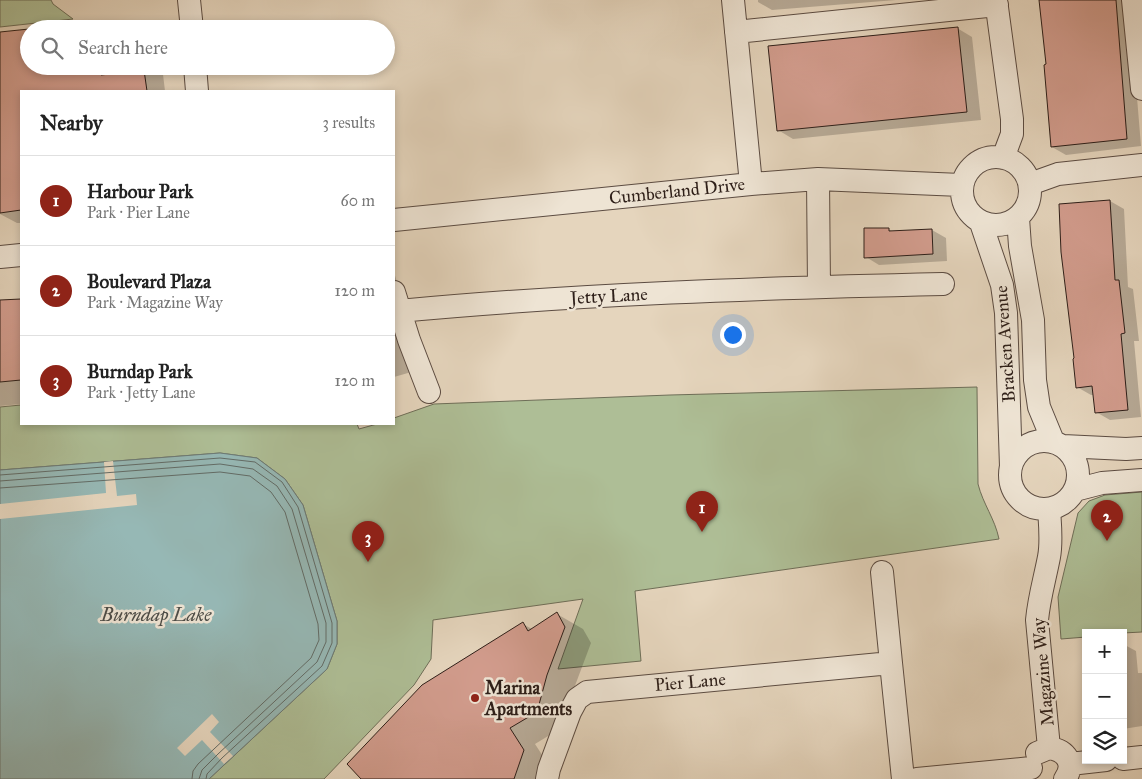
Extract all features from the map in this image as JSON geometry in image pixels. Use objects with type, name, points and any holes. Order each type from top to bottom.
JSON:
[{"type":"street","points":[[189,0],[191,20]]},
{"type":"street","points":[[733,0],[752,184]]},
{"type":"street","points":[[1134,0],[1142,89]]},
{"type":"street","points":[[736,32],[997,2],[1012,119],[1012,134],[1003,158]]},
{"type":"street","points":[[196,75],[197,90]]},
{"type":"street","points":[[987,158],[1003,158],[1014,162],[1023,170],[1030,184],[1030,196],[1026,207],[1018,218],[1007,224],[996,226],[981,223],[964,206],[961,195],[962,185],[966,174],[976,163],[987,158]]},
{"type":"street","points":[[1030,184],[1058,174],[1142,166]]},
{"type":"street","points":[[818,180],[819,287]]},
{"type":"street","name":"Cumberland Drive","points":[[395,220],[752,184],[818,180],[962,185]]},
{"type":"street","name":"Bracken Avenue","points":[[1018,218],[1020,246],[1033,320],[1035,380],[1039,407],[1058,444]]},
{"type":"street","name":"Bracken Avenue","points":[[981,223],[1002,285],[1007,352],[1011,467]]},
{"type":"street","points":[[0,257],[20,255]]},
{"type":"street","name":"Jetty Lane","points":[[429,392],[397,301],[504,301],[819,287],[943,284]]},
{"type":"street","points":[[1058,444],[1072,454],[1078,467],[1079,478],[1075,490],[1068,500],[1058,506],[1049,509],[1036,508],[1026,503],[1017,495],[1010,479],[1011,467],[1016,456],[1024,447],[1041,440],[1058,444],[1126,450],[1142,448]]},
{"type":"street","points":[[1075,490],[1102,484],[1142,480]]},
{"type":"street","name":"Magazine Way","points":[[1049,509],[1051,530],[1049,555],[1038,602],[1037,620],[1049,748]]},
{"type":"street","points":[[882,572],[903,779]]},
{"type":"street","name":"Pier Lane","points":[[547,779],[570,712],[577,699],[587,692],[891,664]]},
{"type":"street","points":[[917,779],[1034,774],[1034,756],[1039,751],[1049,748],[1062,751],[1067,756],[1067,771],[1092,764]]},
{"type":"street","points":[[1127,759],[1142,757]]},
{"type":"green space","points":[[0,0],[51,0],[53,4],[73,19],[20,20],[20,25],[0,27]]},
{"type":"green space","points":[[977,387],[978,484],[999,539],[635,591],[641,661],[558,669],[583,599],[433,620],[431,659],[414,685],[324,779],[209,779],[327,669],[337,644],[337,621],[303,505],[285,479],[257,458],[220,453],[0,470],[0,407],[20,405],[20,425],[357,425],[359,429],[373,425],[395,425],[395,418],[434,404],[670,395]]},
{"type":"green space","points":[[1142,492],[1142,632],[1127,633],[1127,629],[1082,629],[1082,637],[1061,639],[1058,597],[1078,513],[1089,501],[1105,495]]},
{"type":"water","name":"Burndap Lake","points":[[220,453],[257,458],[285,479],[303,505],[337,621],[337,644],[327,669],[209,779],[0,779],[0,470]]},
{"type":"pier","points":[[113,461],[117,496],[136,494],[137,505],[0,519],[0,504],[106,493],[104,462]]},
{"type":"pier","points":[[212,714],[219,722],[210,732],[233,756],[224,764],[202,740],[185,756],[177,748]]},
{"type":"building","points":[[1039,0],[1116,0],[1127,139],[1051,147],[1044,65],[1046,64]]},
{"type":"building","points":[[958,27],[967,112],[777,131],[768,46]]},
{"type":"building","points":[[20,30],[20,75],[145,75],[147,90],[20,90],[20,210],[0,213],[0,32]]},
{"type":"building","points":[[1110,200],[1115,280],[1119,280],[1125,333],[1121,334],[1128,410],[1095,413],[1092,386],[1076,388],[1061,252],[1059,204]]},
{"type":"building","points":[[864,228],[889,228],[889,231],[932,229],[933,254],[864,258]]},
{"type":"building","points":[[20,299],[20,380],[0,382],[0,300]]},
{"type":"building","name":"Marina Apartments","points":[[557,612],[565,627],[547,675],[537,712],[510,728],[524,750],[514,779],[361,779],[347,764],[422,685],[523,622],[528,631]]},
{"type":"place","name":"Harbour Park","points":[[702,532]]},
{"type":"place","name":"Boulevard Plaza","points":[[1107,541]]},
{"type":"place","name":"Burndap Park","points":[[368,562]]},
{"type":"place","name":"Marina Apartments","points":[[475,698]]}]
